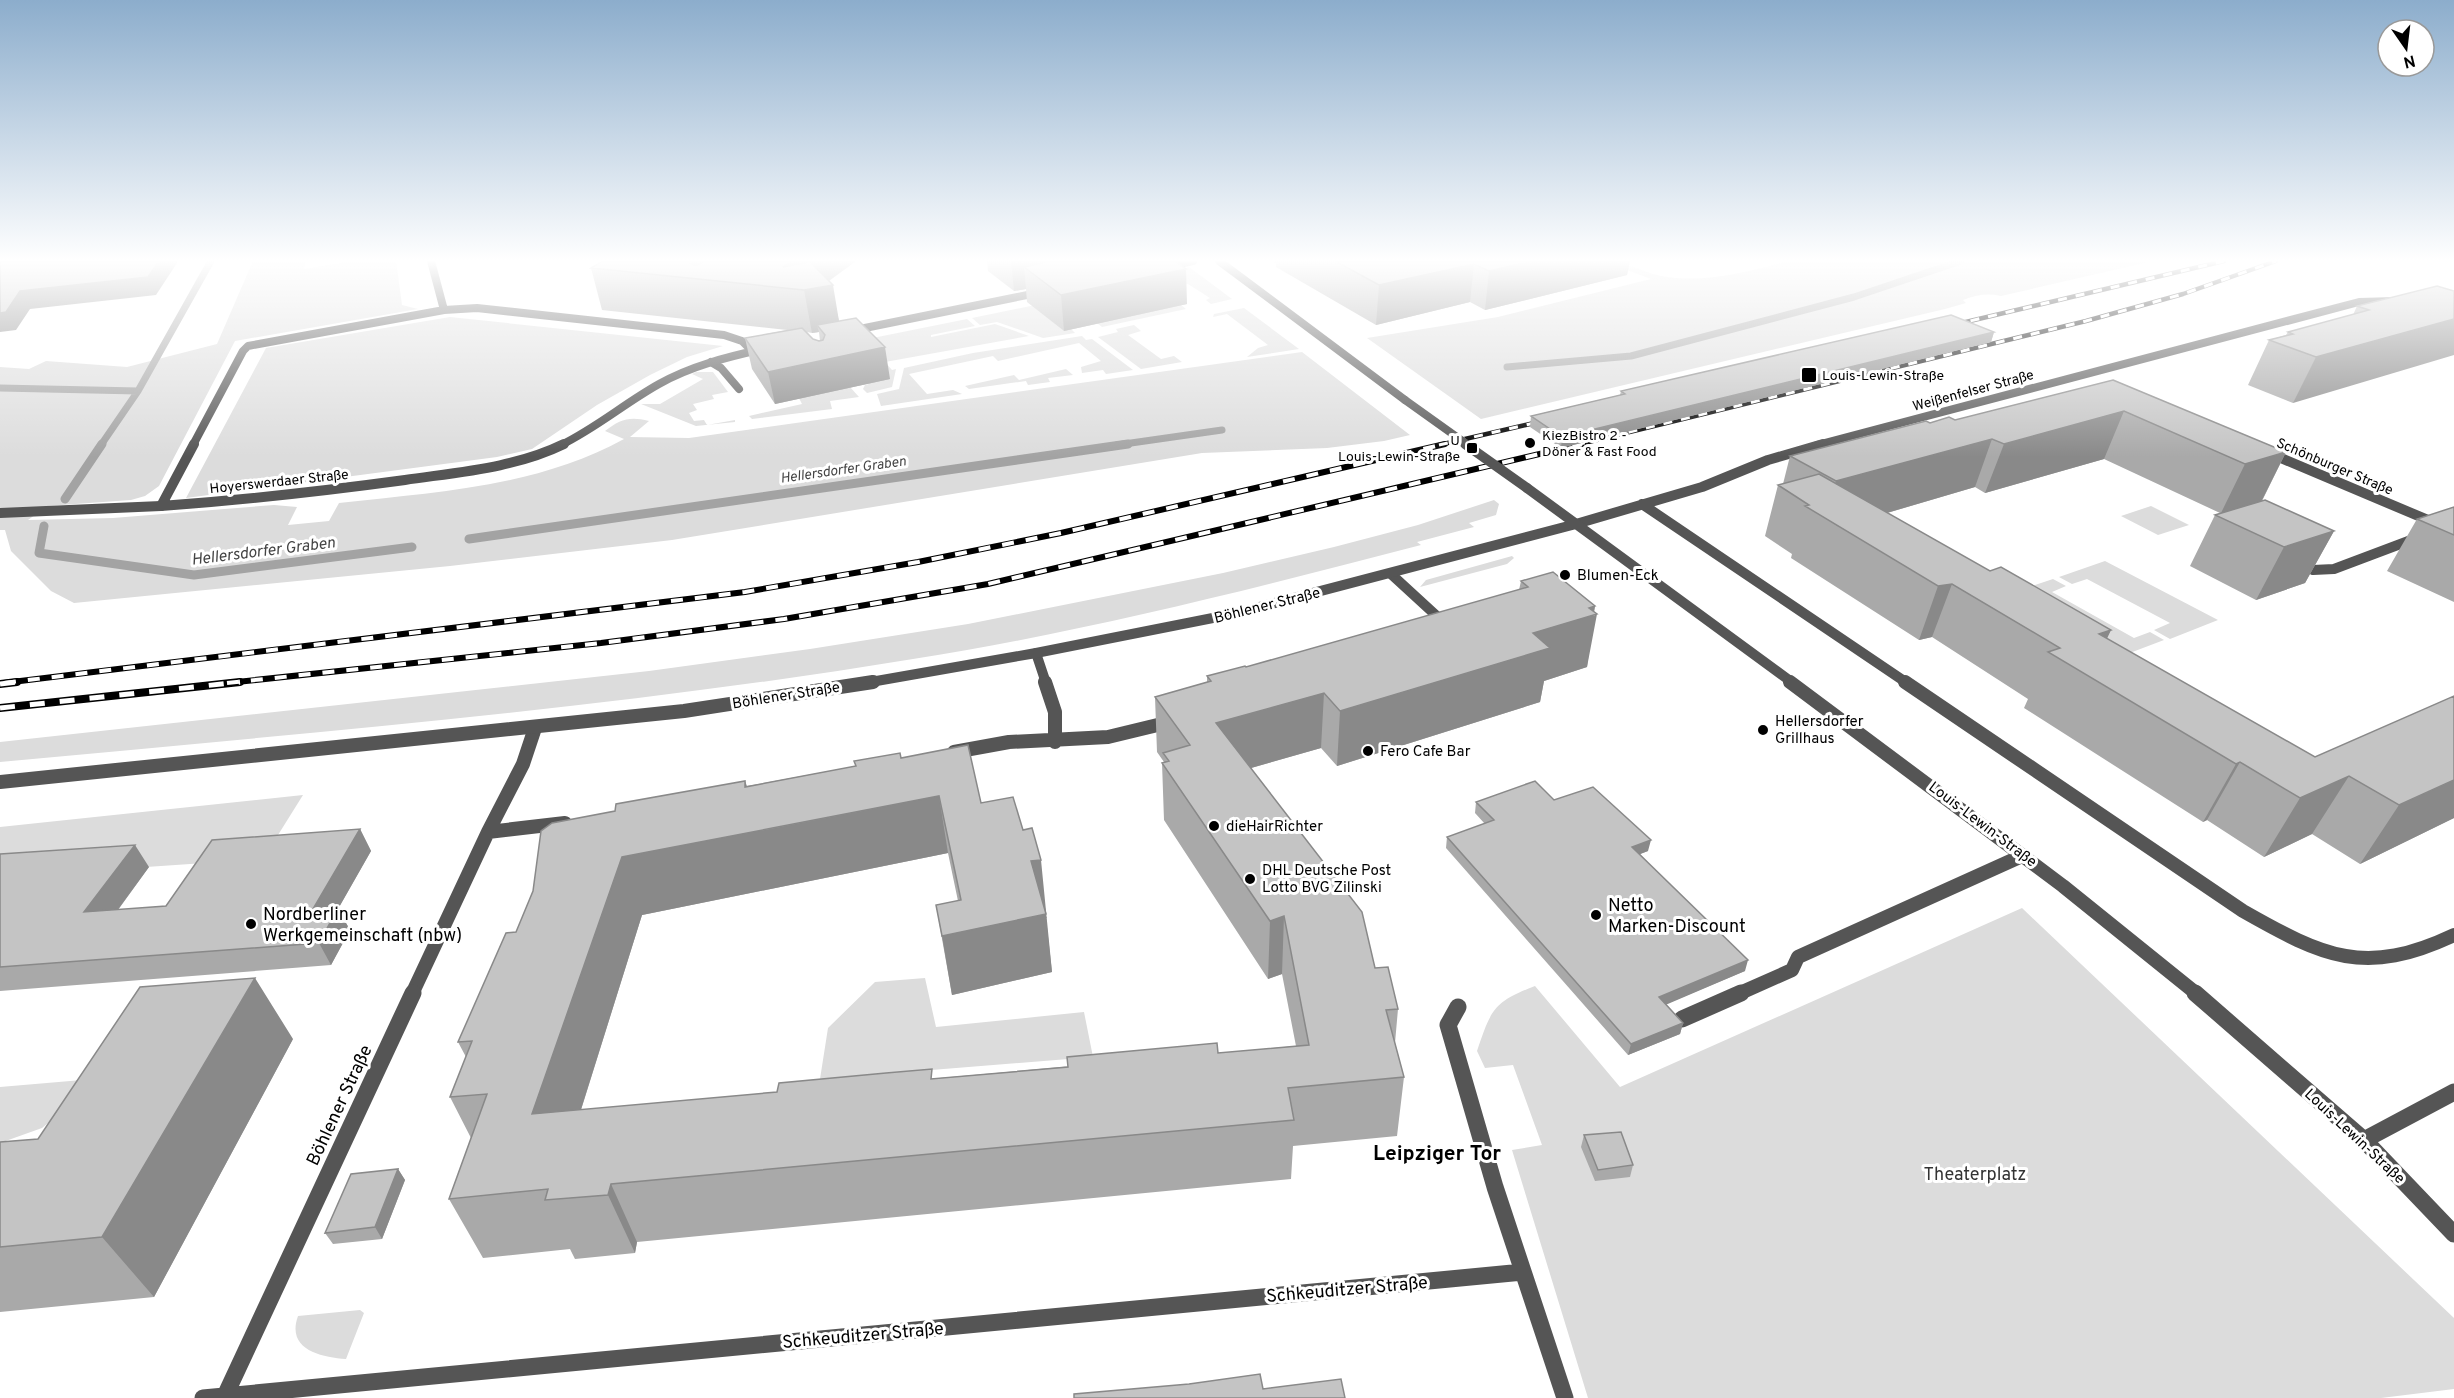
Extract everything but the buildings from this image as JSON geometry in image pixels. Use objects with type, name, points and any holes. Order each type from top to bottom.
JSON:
[{"type":"street","points":[[161,506],[243,351],[248,346],[356,326]]},
{"type":"street","points":[[644,326],[724,335],[742,341],[752,351]]},
{"type":"street","points":[[846,332],[875,326]]},
{"type":"street","name":"Louis-Lewin-Straße","points":[[1307,326],[2024,855],[2184,983],[2364,1140],[2454,1234]]},
{"type":"street","name":"Weißenfelser Straße","points":[[1576,524],[1702,487],[1768,460],[1806,448],[2267,326]]},
{"type":"street","name":"Hoyerswerdaer Straße","points":[[0,513],[251,500],[499,465],[543,453],[578,437],[650,388],[711,362],[773,346]]},
{"type":"street","points":[[711,362],[721,368],[739,389]]},
{"type":"street","points":[[2083,375],[2101,382]]},
{"type":"street","name":"Schönburger Straße","points":[[2257,448],[2451,527]]},
{"type":"street","points":[[1642,504],[2243,911],[2283,935],[2338,955],[2372,959],[2401,958],[2428,950],[2454,935]]},
{"type":"street","name":"Böhlener Straße","points":[[0,782],[535,728],[684,711],[828,690],[1036,653],[1233,614],[1576,524]]},
{"type":"street","name":"Schönburger Straße","points":[[2284,556],[2313,570],[2334,569],[2451,527]]},
{"type":"street","points":[[1391,574],[1440,619],[1448,632],[1439,637]]},
{"type":"street","points":[[1036,653],[1055,712],[1054,742]]},
{"type":"street","points":[[938,755],[1009,742],[1054,742],[1108,737],[1184,718]]},
{"type":"street","name":"Böhlener Straße","points":[[224,1397],[488,832],[523,764],[535,728]]},
{"type":"street","points":[[488,832],[579,821]]},
{"type":"street","points":[[1682,1019],[1792,970],[1798,957],[2024,855]]},
{"type":"street","points":[[1458,1007],[1448,1025],[1495,1187],[1564,1398]]},
{"type":"street","points":[[2364,1140],[2454,1092]]},
{"type":"street","name":"Schkeuditzer Straße","points":[[203,1398],[1523,1272]]},
{"type":"green space","points":[[225,326],[319,326],[235,341],[159,486],[145,496],[131,500],[47,506],[28,520],[113,518],[274,505],[297,507],[288,525],[329,521],[339,503],[449,491],[556,468],[624,439],[605,431],[625,420],[649,421],[630,437],[689,438],[1302,352],[1410,435],[1384,441],[1327,448],[1202,453],[672,540],[450,566],[74,603],[51,591],[11,551],[5,530],[0,530],[0,367],[29,369],[46,361],[127,367],[217,344]]},
{"type":"green space","points":[[395,326],[537,326],[723,346],[687,357],[650,375],[597,405],[532,449],[497,457],[186,498],[266,348]]},
{"type":"green space","points":[[931,326],[974,326],[931,335],[931,337],[984,326],[1001,326],[1029,336],[885,362],[892,370],[896,369],[892,387],[867,393],[863,389],[869,384],[833,346]]},
{"type":"green space","points":[[1009,326],[1058,326],[1063,330],[1071,329],[1075,333],[1043,338]]},
{"type":"green space","points":[[1135,326],[1141,331],[1128,335],[1161,359],[1174,356],[1182,362],[1141,369],[1098,337],[1118,332],[1116,329]]},
{"type":"green space","points":[[1243,326],[1268,326],[1299,349],[1247,357],[1258,348],[1268,345]]},
{"type":"green space","points":[[1440,326],[1872,326],[1481,419],[1367,338]]},
{"type":"green space","points":[[1082,336],[1086,340],[1092,339],[1133,370],[1106,374],[1103,370],[1082,373],[1081,367],[1101,361],[1079,343],[998,361],[993,356],[909,374],[927,394],[953,390],[962,394],[881,406],[877,394],[899,389],[904,368],[973,353]]},
{"type":"green space","points":[[1066,369],[1073,375],[1048,378],[1050,382],[1028,385],[1026,381],[969,389],[965,386],[1014,375],[1019,380]]},
{"type":"green space","points":[[713,372],[728,392],[712,395],[714,399],[693,404],[697,410],[689,413],[694,421],[704,420],[707,425],[696,426],[641,404],[660,404],[703,379],[692,374]]},
{"type":"green space","points":[[850,387],[859,397],[830,401],[832,409],[752,419],[749,416],[802,404],[799,398]]},
{"type":"green space","points":[[735,420],[735,422],[709,425]]},
{"type":"green space","points":[[1494,500],[1499,504],[1496,515],[1469,523],[1474,527],[1417,542],[1421,545],[1295,578],[1105,623],[977,648],[799,677],[571,706],[0,762],[0,742],[649,671],[968,624],[1223,573],[1334,547],[1418,525]]},
{"type":"green space","points":[[2151,506],[2189,525],[2158,535],[2121,516]]},
{"type":"green space","points":[[1512,556],[1514,558],[1507,564],[1420,587],[1426,580]]},
{"type":"green space","points":[[2105,561],[2218,620],[2170,639],[2154,630],[2170,623],[2087,579],[2072,584],[2059,577]]},
{"type":"green space","points":[[2053,579],[2066,586],[2052,592],[2134,638],[2150,632],[2164,640],[2106,662],[1996,598]]},
{"type":"green space","points":[[303,795],[263,859],[0,877],[0,827]]},
{"type":"green space","name":"Theaterplatz","points":[[2022,908],[2454,1318],[2454,1389],[2381,1398],[1588,1398],[1512,1150],[1542,1145],[1513,1065],[1485,1068],[1477,1051],[1495,1009],[1510,997],[1535,986],[1620,1087]]},
{"type":"green space","points":[[925,978],[936,1027],[1084,1012],[1093,1057],[820,1079],[828,1028],[875,982]]},
{"type":"green space","points":[[82,1080],[59,1114],[42,1128],[0,1143],[0,1087]]},
{"type":"green space","points":[[360,1310],[364,1313],[346,1359],[316,1353],[301,1344],[297,1336],[298,1316]]},
{"type":"waterway","points":[[138,391],[174,326]]},
{"type":"waterway","name":"Hellersdorfer Graben","points":[[1507,367],[1631,356],[1743,326]]},
{"type":"waterway","name":"Hellersdorfer Graben","points":[[0,388],[138,391]]},
{"type":"waterway","name":"Hellersdorfer Graben","points":[[101,445],[138,391]]},
{"type":"waterway","name":"Hellersdorfer Graben","points":[[1117,445],[1222,430]]},
{"type":"waterway","name":"Hellersdorfer Graben","points":[[65,499],[102,444]]},
{"type":"waterway","name":"Hellersdorfer Graben","points":[[469,539],[1128,444]]},
{"type":"waterway","name":"Hellersdorfer Graben","points":[[44,526],[39,553],[194,575],[412,547]]},
{"type":"railway","points":[[1576,445],[2064,326]]},
{"type":"railway","points":[[1439,445],[1547,420]]},
{"type":"railway","points":[[4,683],[745,592],[918,562],[1061,533],[1445,444]]},
{"type":"railway","points":[[227,683],[601,643],[784,619],[988,584],[1582,444]]},
{"type":"railway","points":[[0,684],[17,682]]},
{"type":"railway","points":[[0,708],[240,682]]},
{"type":"place","name":"Louis-Lewin-Straße","points":[[1809,375]]},
{"type":"place","name":"KiezBistro 2 - Döner & Fast Food","points":[[1530,443]]},
{"type":"place","name":"U Louis-Lewin-Straße","points":[[1472,448]]},
{"type":"place","name":"Blumen-Eck","points":[[1565,575]]},
{"type":"place","name":"Hellersdorfer Grillhaus","points":[[1763,730]]},
{"type":"place","name":"Fero Cafe Bar","points":[[1368,751]]},
{"type":"place","name":"dieHairRichter","points":[[1214,826]]},
{"type":"place","name":"DHL Deutsche Post Lotto BVG Zilinski","points":[[1250,879]]},
{"type":"place","name":"Netto Marken-Discount","points":[[1596,915]]},
{"type":"place","name":"Nordberliner Werkgemeinschaft (nbw)","points":[[251,924]]},
{"type":"district","name":"Leipziger Tor","points":[[1437,1153]]}]
